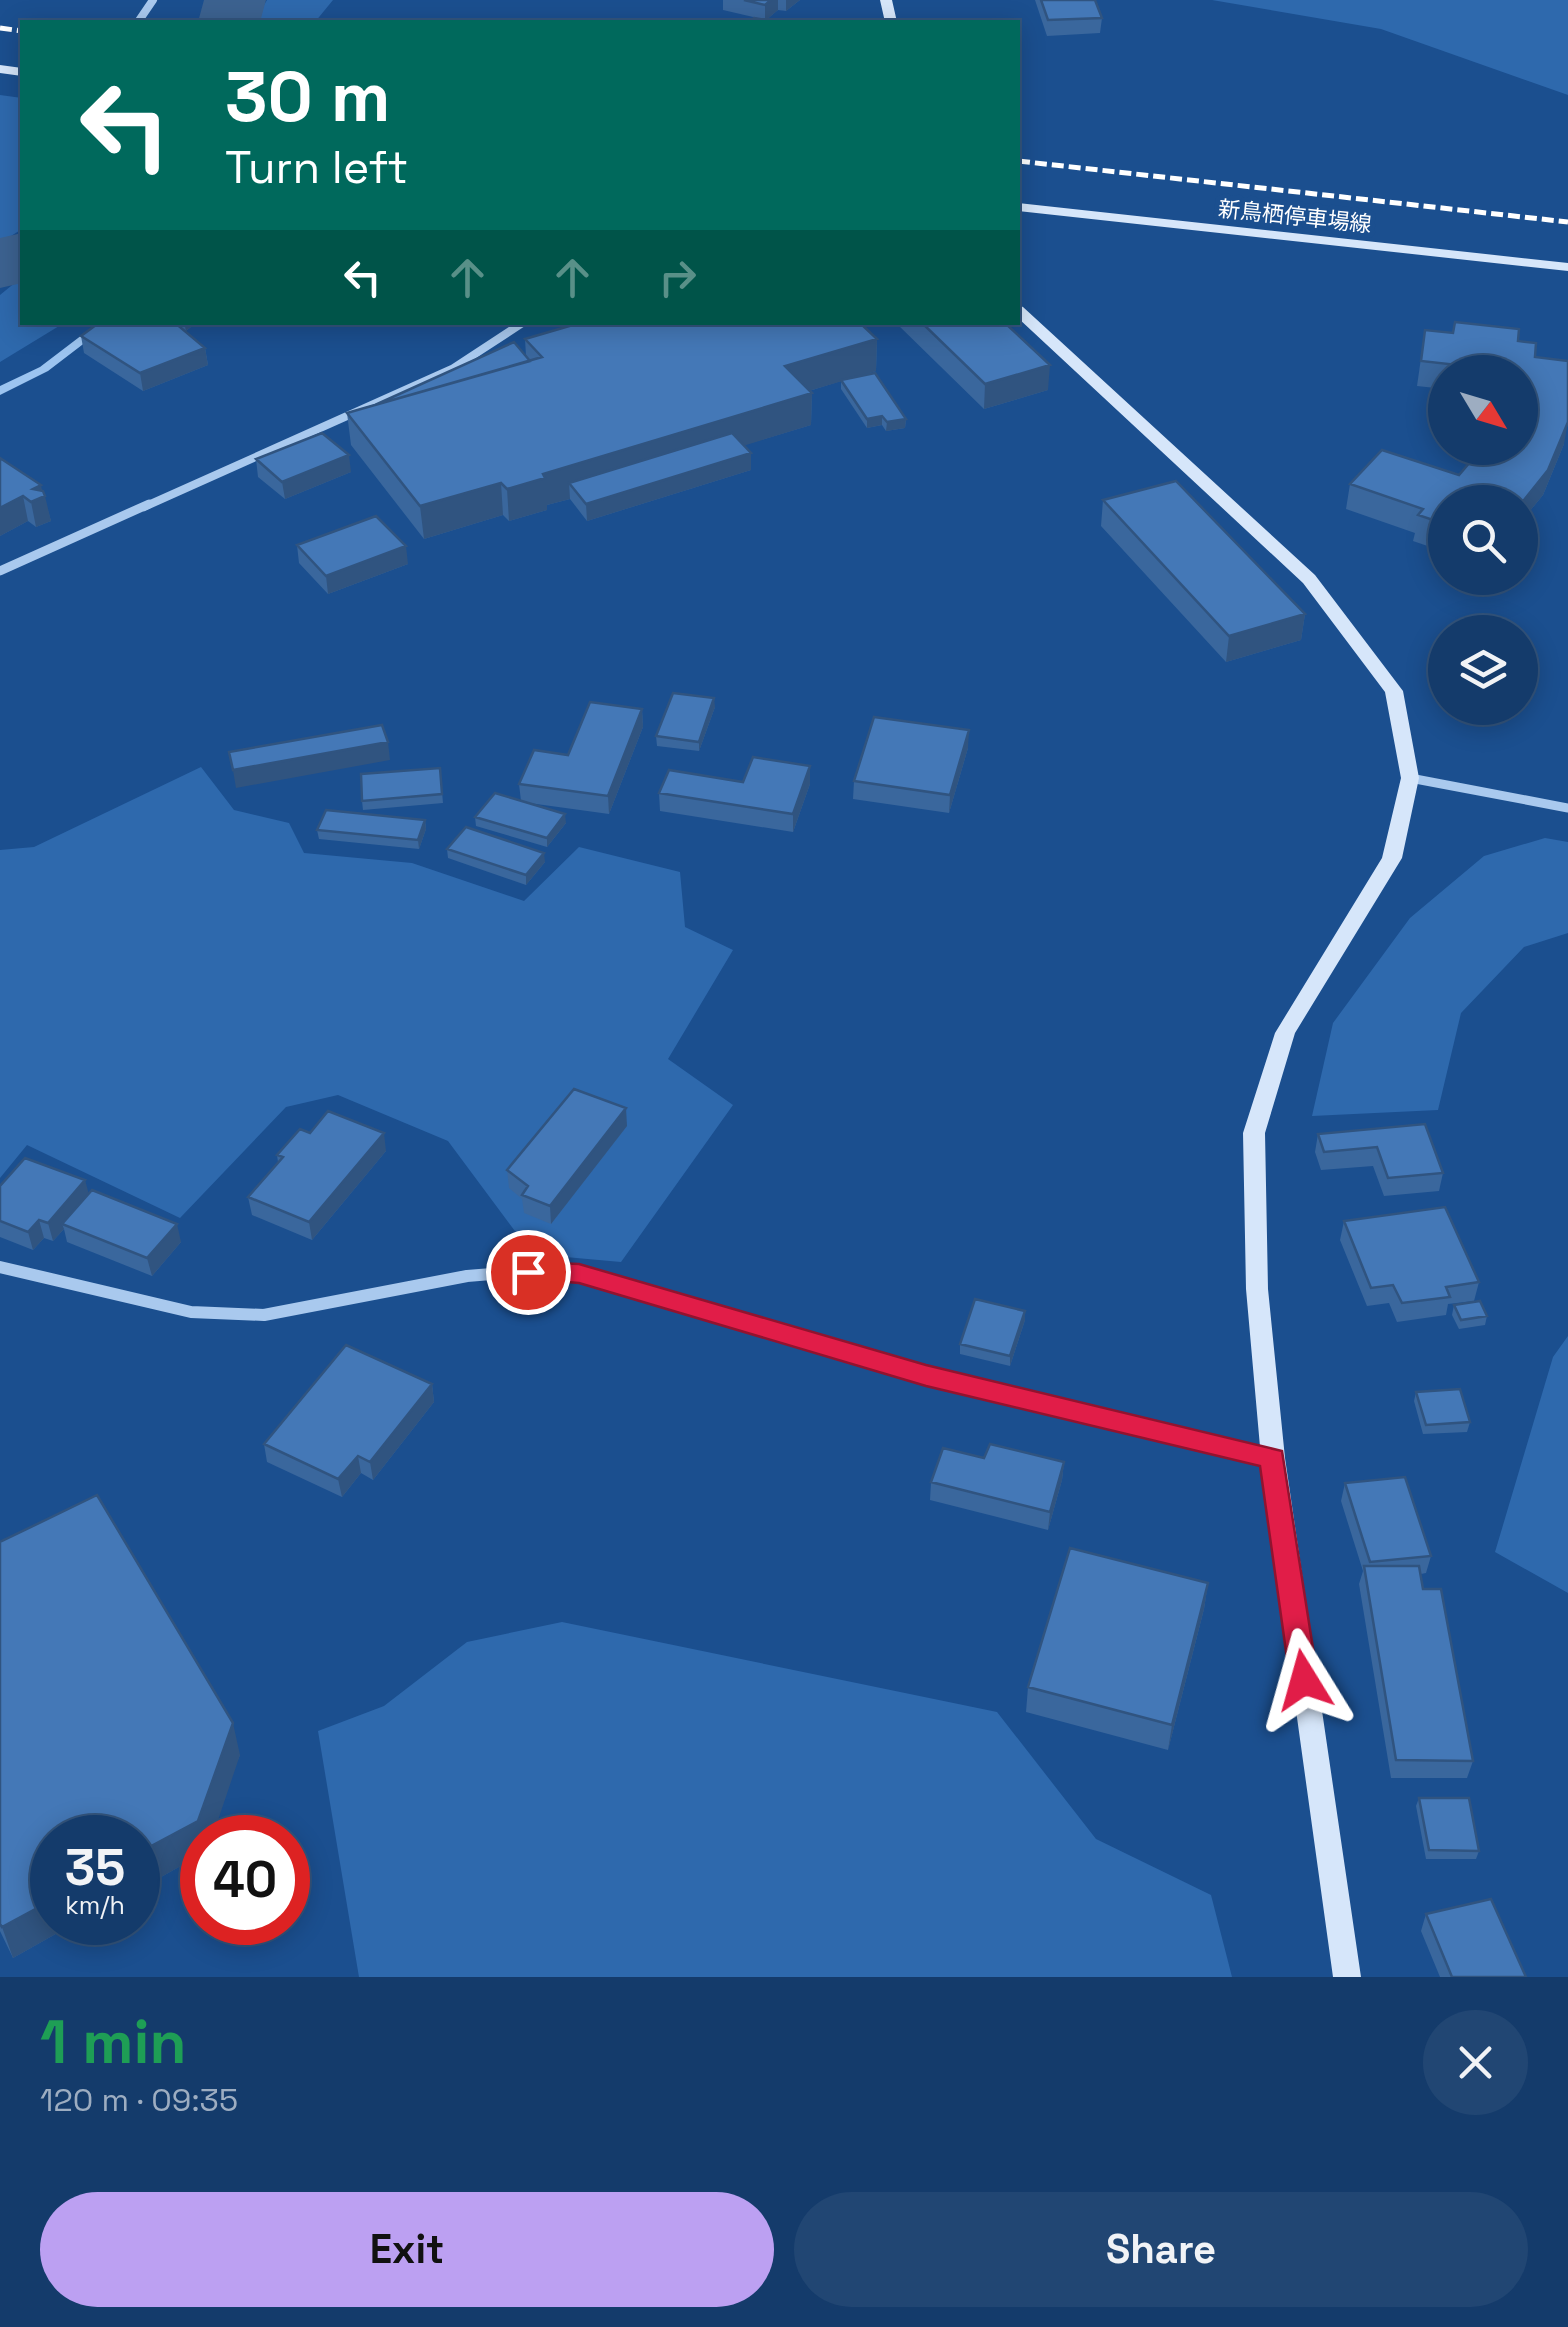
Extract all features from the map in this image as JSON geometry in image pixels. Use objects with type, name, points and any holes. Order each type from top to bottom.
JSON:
[{"type":"street","name":"新鳥栖停車場線","points":[[1020,207],[1568,267]]},
{"type":"street","points":[[1020,312],[1309,579],[1394,691],[1410,778],[1392,858],[1285,1033],[1254,1132],[1257,1289],[1272,1458],[1347,1977]]},
{"type":"street","points":[[0,571],[452,369],[519,325]]},
{"type":"street","points":[[1410,778],[1568,808]]},
{"type":"street","points":[[0,1267],[191,1312],[264,1315],[467,1276],[579,1274],[926,1376],[1272,1458]]},
{"type":"shaded area","points":[[267,0],[333,0],[317,20],[255,20]]},
{"type":"shaded area","points":[[1212,0],[1568,0],[1568,95],[1381,29]]},
{"type":"shaded area","points":[[0,95],[20,98],[20,230],[0,243]]},
{"type":"shaded area","points":[[20,279],[20,325],[61,325],[0,362],[0,295]]},
{"type":"shaded area","points":[[201,767],[234,810],[289,823],[304,853],[412,863],[524,901],[579,847],[680,872],[685,927],[733,950],[668,1059],[733,1105],[621,1262],[532,1254],[448,1141],[338,1095],[286,1107],[180,1218],[27,1145],[0,1178],[0,850],[34,847]]},
{"type":"shaded area","points":[[1545,838],[1568,842],[1568,933],[1524,947],[1461,1013],[1438,1110],[1312,1116],[1333,1023],[1410,918],[1484,856]]},
{"type":"shaded area","points":[[1568,1336],[1568,1593],[1495,1552],[1553,1357]]},
{"type":"shaded area","points":[[562,1622],[997,1712],[1096,1839],[1211,1895],[1232,1977],[359,1977],[318,1731],[384,1706],[467,1642]]},
{"type":"building","points":[[744,0],[771,0],[765,5]]},
{"type":"building","points":[[1041,0],[1095,0],[1102,18],[1048,20]]},
{"type":"building","points":[[1455,322],[1519,329],[1518,341],[1536,343],[1535,355],[1428,355],[1428,362],[1421,361],[1425,330],[1453,333]]},
{"type":"building","points":[[96,325],[178,325],[205,348],[140,373],[81,336]]},
{"type":"building","points":[[573,325],[862,325],[877,339],[785,366],[812,393],[543,474],[545,478],[507,489],[501,483],[420,506],[347,413],[542,357],[525,339]]},
{"type":"building","points":[[924,325],[1007,325],[1050,365],[985,384]]},
{"type":"building","points":[[514,342],[530,361],[375,405]]},
{"type":"building","points":[[1538,357],[1568,361],[1568,422],[1548,470],[1536,485],[1428,485],[1428,518],[1418,515],[1423,509],[1350,484],[1382,450],[1459,475],[1468,465],[1538,465]]},
{"type":"building","points":[[875,373],[906,419],[867,419],[841,380]]},
{"type":"building","points":[[322,433],[349,455],[282,482],[256,459]]},
{"type":"building","points":[[732,433],[751,453],[586,504],[569,483]]},
{"type":"building","points":[[0,458],[41,485],[33,489],[43,491],[45,496],[31,502],[23,496],[0,508]]},
{"type":"building","points":[[1176,481],[1305,614],[1229,636],[1103,500]]},
{"type":"building","points":[[376,516],[406,546],[326,576],[297,545]]},
{"type":"building","points":[[673,693],[714,698],[699,742],[656,736]]},
{"type":"building","points":[[590,702],[642,709],[608,796],[519,784],[534,750],[568,755]]},
{"type":"building","points":[[874,717],[969,730],[950,795],[854,781]]},
{"type":"building","points":[[382,725],[388,742],[233,770],[229,752]]},
{"type":"building","points":[[753,757],[810,766],[793,814],[659,793],[669,770],[743,782]]},
{"type":"building","points":[[440,768],[442,794],[362,801],[361,774]]},
{"type":"building","points":[[495,793],[565,814],[547,838],[475,817]]},
{"type":"building","points":[[326,810],[425,820],[418,840],[317,830]]},
{"type":"building","points":[[466,827],[544,853],[526,875],[447,849]]},
{"type":"building","points":[[574,1089],[626,1108],[550,1206],[522,1195],[528,1186],[507,1170]]},
{"type":"building","points":[[328,1111],[384,1133],[309,1222],[248,1197],[283,1157],[277,1155],[300,1129],[310,1133]]},
{"type":"building","points":[[1425,1124],[1443,1173],[1388,1178],[1377,1147],[1324,1152],[1318,1134]]},
{"type":"building","points":[[25,1158],[85,1180],[48,1223],[39,1220],[28,1232],[0,1221],[0,1186]]},
{"type":"building","points":[[92,1190],[177,1224],[147,1258],[62,1224]]},
{"type":"building","points":[[1445,1207],[1479,1282],[1446,1287],[1450,1297],[1402,1303],[1393,1285],[1371,1288],[1344,1221]]},
{"type":"building","points":[[975,1299],[1025,1311],[1010,1356],[960,1344]]},
{"type":"building","points":[[1480,1301],[1487,1316],[1461,1320],[1454,1305]]},
{"type":"building","points":[[346,1345],[432,1384],[370,1462],[358,1456],[338,1479],[264,1444]]},
{"type":"building","points":[[1460,1389],[1470,1422],[1426,1425],[1416,1392]]},
{"type":"building","points":[[990,1444],[1064,1462],[1050,1512],[931,1482],[943,1448],[984,1458]]},
{"type":"building","points":[[1405,1477],[1431,1556],[1370,1562],[1345,1483]]},
{"type":"building","points":[[97,1495],[233,1723],[200,1815],[180,1815],[180,1831],[160,1841],[160,1815],[30,1815],[30,1912],[2,1927],[0,1924],[0,1542]]},
{"type":"building","points":[[1070,1548],[1208,1583],[1172,1725],[1028,1687]]},
{"type":"building","points":[[1364,1566],[1419,1566],[1423,1589],[1441,1589],[1473,1761],[1396,1760]]},
{"type":"building","points":[[1419,1798],[1469,1798],[1479,1851],[1429,1850]]},
{"type":"building","points":[[1491,1899],[1526,1977],[1452,1977],[1426,1914]]},
{"type":"waterway","points":[[230,20],[235,0]]},
{"type":"waterway","points":[[0,267],[20,255]]},
{"type":"waterway","points":[[0,391],[44,369],[103,325]]},
{"type":"railway","points":[[0,28],[20,31]]},
{"type":"railway","points":[[1020,161],[1568,222]]},
{"type":"route","points":[[528,1272],[579,1274],[926,1376],[1272,1458],[1304,1680]]}]
